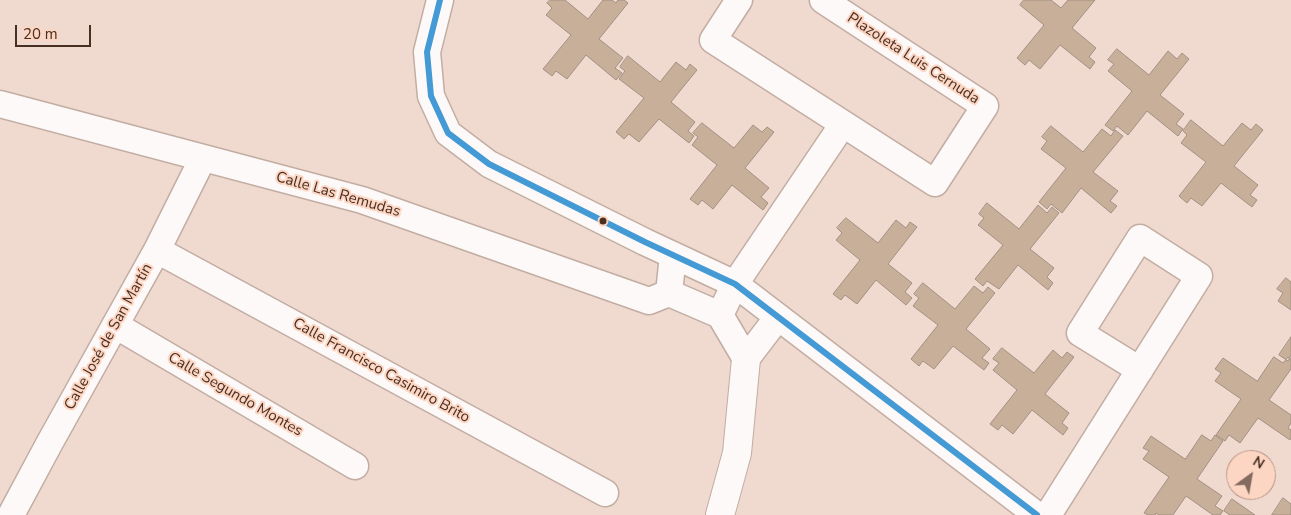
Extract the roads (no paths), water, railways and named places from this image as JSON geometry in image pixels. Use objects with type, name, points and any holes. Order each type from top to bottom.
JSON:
[{"type":"street","points":[[440,0],[427,52],[431,96],[448,133],[489,164],[645,242],[735,284],[1037,515]]},
{"type":"street","name":"Plazoleta Luis Cernuda","points":[[739,0],[713,40],[935,183],[985,106],[823,0]]},
{"type":"street","name":"Calle Las Remudas","points":[[0,104],[362,200],[649,301],[668,293]]},
{"type":"street","points":[[720,316],[735,284],[843,124]]},
{"type":"street","name":"Calle José de San Martín","points":[[11,515],[157,250],[203,158]]},
{"type":"street","points":[[1048,515],[1140,370],[1199,276],[1140,238],[1080,333],[1140,370]]},
{"type":"street","name":"Calle Francisco Casimiro Brito","points":[[157,250],[605,493]]},
{"type":"street","points":[[673,255],[668,293],[720,316],[746,359]]},
{"type":"street","points":[[720,515],[737,453],[746,359],[778,317]]},
{"type":"street","name":"Calle Segundo Montes","points":[[115,325],[355,466]]}]
